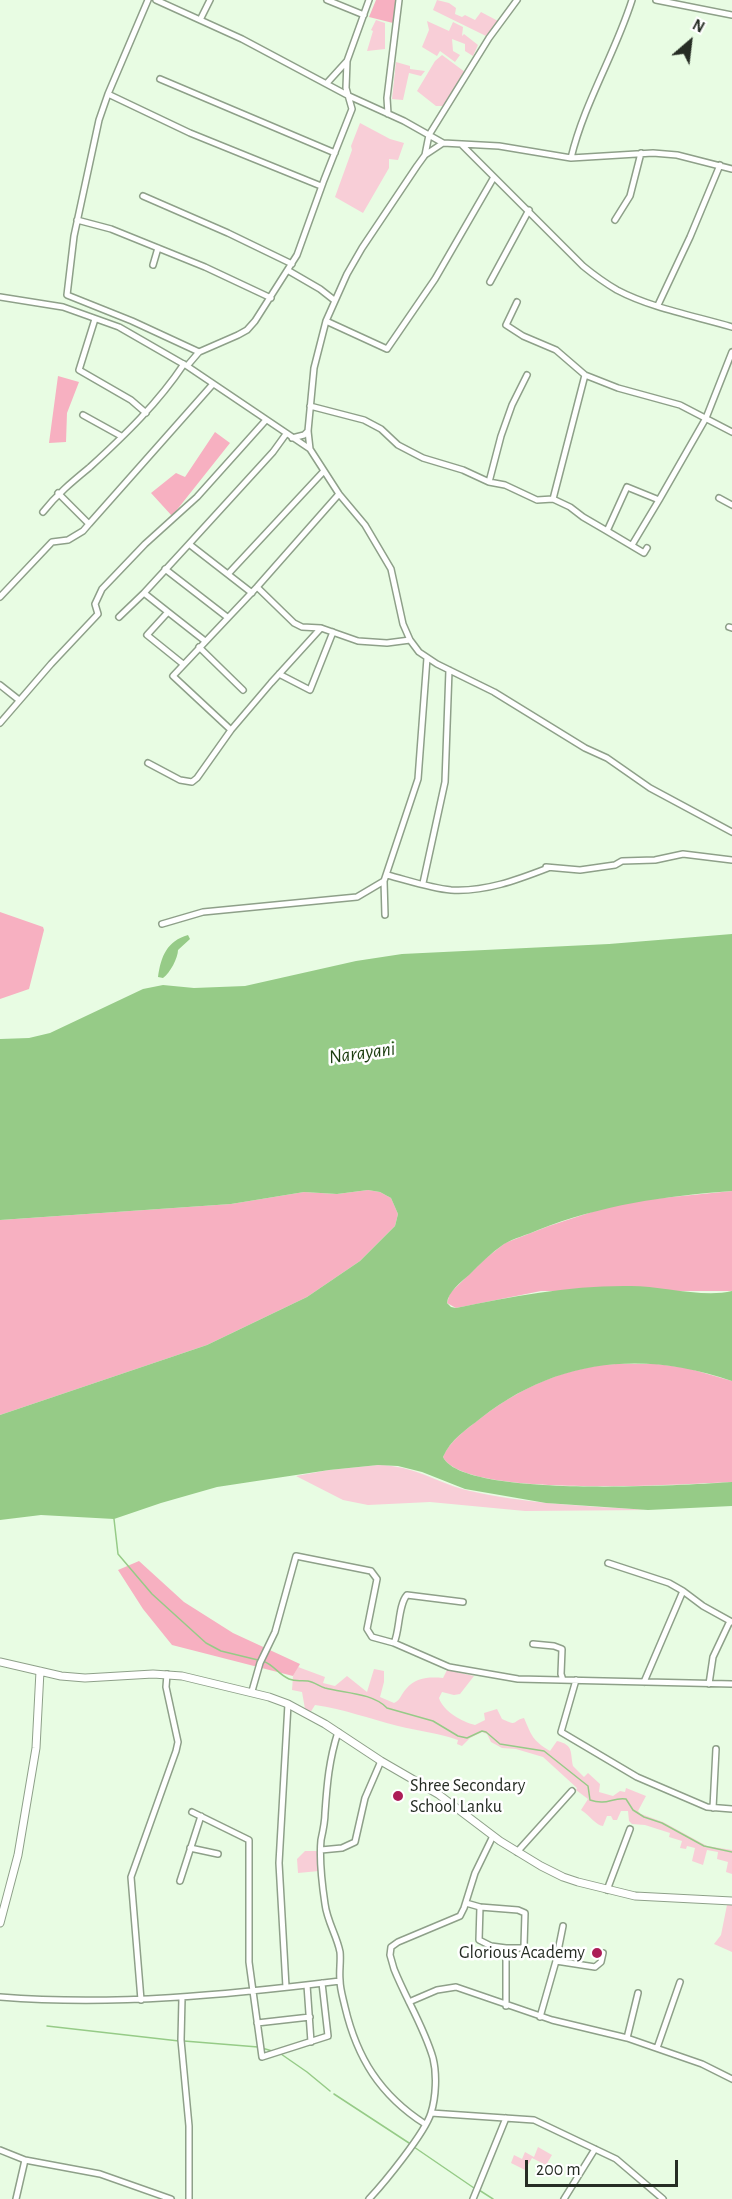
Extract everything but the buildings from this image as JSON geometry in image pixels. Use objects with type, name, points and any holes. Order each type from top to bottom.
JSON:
[{"type":"street","points":[[63,307],[67,295],[77,220],[99,120],[148,0]]},
{"type":"street","points":[[156,0],[327,83],[443,143],[499,146],[571,158],[641,153],[677,155],[732,169]]},
{"type":"street","points":[[200,20],[210,0]]},
{"type":"street","points":[[327,0],[364,15]]},
{"type":"street","points":[[43,512],[58,493],[146,413],[185,365],[199,352],[247,330],[271,298],[290,268],[352,109],[346,88],[347,61],[369,0]]},
{"type":"street","points":[[388,114],[387,98],[399,0]]},
{"type":"street","points":[[425,155],[429,135],[489,39],[517,0]]},
{"type":"street","points":[[571,158],[594,90],[616,44],[632,0]]},
{"type":"street","points":[[656,0],[706,12],[732,15]]},
{"type":"street","points":[[327,83],[347,61]]},
{"type":"street","points":[[160,79],[335,153]]},
{"type":"street","points":[[108,94],[190,133],[321,186]]},
{"type":"street","points":[[352,109],[363,103]]},
{"type":"street","points":[[443,143],[425,155],[362,248],[334,300],[326,321],[315,368],[308,431],[310,449],[323,472],[365,525],[392,569],[403,624],[418,652],[494,692],[585,748],[607,758],[650,788],[732,832]]},
{"type":"street","points":[[462,145],[583,266],[602,281],[619,291],[658,305],[732,327]]},
{"type":"street","points":[[615,220],[630,196],[641,153]]},
{"type":"street","points":[[658,305],[720,165]]},
{"type":"street","points":[[326,321],[387,349],[435,279],[494,177]]},
{"type":"street","points":[[143,196],[228,233],[290,268],[334,300]]},
{"type":"street","points":[[490,282],[529,210]]},
{"type":"street","points":[[77,220],[111,229],[205,267],[271,298]]},
{"type":"street","points":[[153,265],[158,248]]},
{"type":"street","points":[[67,295],[132,321],[199,352]]},
{"type":"street","points":[[0,297],[63,307],[129,332],[185,365],[310,449]]},
{"type":"street","points":[[517,302],[506,326],[556,350],[585,375],[618,388],[680,405],[732,432]]},
{"type":"street","points":[[95,319],[79,370],[131,400],[146,413]]},
{"type":"street","points":[[632,545],[706,418],[732,352]]},
{"type":"street","points":[[489,482],[512,405],[528,375]]},
{"type":"street","points":[[553,499],[585,375]]},
{"type":"street","points":[[0,597],[52,542],[68,540],[83,531],[213,384]]},
{"type":"street","points":[[310,406],[364,420],[381,429],[398,446],[423,458],[463,470],[489,482],[505,485],[537,500],[553,499],[644,553],[647,548]]},
{"type":"street","points":[[82,415],[122,436]]},
{"type":"street","points":[[0,723],[98,614],[95,604],[102,589],[145,544],[197,497],[266,420]]},
{"type":"street","points":[[292,438],[304,435],[308,431]]},
{"type":"street","points":[[119,617],[144,593],[273,452],[286,434]]},
{"type":"street","points":[[229,573],[323,472]]},
{"type":"street","points":[[607,531],[628,487],[659,500]]},
{"type":"street","points":[[58,493],[89,524]]},
{"type":"street","points":[[231,730],[172,676],[257,587],[339,494]]},
{"type":"street","points":[[719,498],[732,505]]},
{"type":"street","points":[[189,544],[252,592]]},
{"type":"street","points":[[165,569],[227,617]]},
{"type":"street","points":[[257,587],[294,623],[303,627],[321,628],[368,642],[387,643],[410,640]]},
{"type":"street","points":[[144,593],[205,641]]},
{"type":"street","points":[[168,612],[147,635],[183,664]]},
{"type":"street","points":[[148,763],[180,780],[192,782],[231,730],[321,628]]},
{"type":"street","points":[[279,674],[310,690],[333,632]]},
{"type":"street","points":[[199,647],[243,690]]},
{"type":"street","points":[[385,915],[385,878],[418,779],[427,658]]},
{"type":"street","points":[[423,884],[445,782],[449,670]]},
{"type":"street","points":[[0,685],[19,700]]},
{"type":"street","points":[[162,924],[202,912],[357,897],[385,878],[450,890],[467,890],[509,884],[548,867],[580,870],[622,861],[655,860],[683,854],[732,860]]},
{"type":"street","points":[[252,1691],[260,1663],[275,1632],[296,1556],[334,1565],[362,1568],[375,1575],[377,1579],[367,1629],[372,1636],[394,1643],[448,1667],[518,1679],[732,1684]]},
{"type":"street","points":[[608,1563],[669,1583],[731,1622],[713,1657],[709,1684]]},
{"type":"street","points":[[644,1682],[683,1590]]},
{"type":"street","points":[[394,1643],[403,1601],[407,1595],[423,1596],[446,1602],[463,1602]]},
{"type":"street","points":[[533,1644],[562,1649],[561,1674],[563,1680]]},
{"type":"street","points":[[0,1662],[85,1678],[167,1674],[252,1691],[288,1704],[338,1732],[381,1761],[438,1794],[517,1852],[563,1876],[635,1896],[732,1901]]},
{"type":"street","points":[[0,1923],[18,1855],[36,1748],[40,1671]]},
{"type":"street","points":[[141,2000],[130,1881],[178,1742],[166,1688],[167,1674]]},
{"type":"street","points":[[576,1680],[561,1732],[637,1777],[707,1807],[732,1809]]},
{"type":"street","points":[[286,1987],[279,1863],[288,1704]]},
{"type":"street","points":[[338,1732],[330,1756],[321,1850],[325,1907],[340,1952],[340,1981],[352,2033],[366,2065],[389,2094],[426,2124]]},
{"type":"street","points":[[713,1808],[716,1749]]},
{"type":"street","points":[[321,1850],[342,1848],[356,1842],[365,1798],[381,1761]]},
{"type":"street","points":[[517,1852],[572,1791]]},
{"type":"street","points":[[192,1812],[249,1840],[248,1951],[262,2057],[328,2037],[322,1983]]},
{"type":"street","points":[[180,1881],[201,1816]]},
{"type":"street","points":[[607,1890],[630,1829]]},
{"type":"street","points":[[369,2199],[426,2124],[431,2113],[435,2079],[433,2060],[394,1969],[390,1954],[391,1947],[456,1918],[462,1912],[493,1836]]},
{"type":"street","points":[[190,1848],[218,1854]]},
{"type":"street","points":[[466,1903],[525,1913],[524,1946],[506,1948],[491,1946],[479,1940],[480,1907]]},
{"type":"street","points":[[540,2017],[556,1961],[562,1926]]},
{"type":"street","points":[[506,1948],[506,2006]]},
{"type":"street","points":[[556,1961],[595,1967],[601,1962],[603,1953]]},
{"type":"street","points":[[0,1997],[46,2000],[141,2000],[252,1992],[340,1981]]},
{"type":"street","points":[[657,2048],[680,1982]]},
{"type":"street","points":[[307,1985],[311,2042]]},
{"type":"street","points":[[409,2002],[437,1990],[456,1987],[540,2017],[627,2038],[702,2064],[732,2079]]},
{"type":"street","points":[[627,2038],[638,1993]]},
{"type":"street","points":[[182,1998],[181,2040],[189,2126],[189,2199]]},
{"type":"street","points":[[257,2023],[310,2017]]},
{"type":"street","points":[[431,2113],[534,2120],[621,2162],[663,2199]]},
{"type":"street","points":[[472,2199],[506,2118]]},
{"type":"street","points":[[564,2199],[595,2149]]},
{"type":"street","points":[[0,2150],[25,2160],[100,2174],[171,2199]]},
{"type":"street","points":[[16,2199],[25,2160]]},
{"type":"shaded area","points":[[376,0],[397,0],[393,23],[369,17]]},
{"type":"shaded area","points":[[437,0],[449,3],[456,8],[455,14],[462,17],[465,15],[475,20],[481,12],[498,21],[486,36],[433,10]]},
{"type":"shaded area","points":[[376,20],[385,23],[385,49],[367,51],[373,31],[371,30]]},
{"type":"shaded area","points":[[427,21],[449,31],[453,22],[463,27],[462,36],[464,34],[478,45],[473,56],[465,51],[465,44],[452,39],[453,51],[460,55],[455,62],[440,51],[437,56],[422,47],[429,30]]},
{"type":"shaded area","points":[[442,55],[465,72],[444,106],[436,106],[417,91],[435,61]]},
{"type":"shaded area","points":[[396,62],[410,66],[410,69],[425,71],[421,76],[409,73],[403,100],[392,99]]},
{"type":"shaded area","points":[[360,123],[390,139],[404,143],[398,160],[389,159],[389,168],[363,213],[335,197]]},
{"type":"shaded area","points":[[58,376],[79,382],[67,413],[66,442],[49,443]]},
{"type":"shaded area","points":[[215,432],[230,443],[172,516],[151,493],[176,473],[185,477]]},
{"type":"shaded area","points":[[0,912],[43,927],[44,930],[29,989],[0,999]]},
{"type":"shaded area","points":[[368,1190],[380,1192],[391,1198],[398,1214],[395,1226],[360,1261],[307,1297],[207,1345],[0,1415],[0,1220],[231,1204],[304,1192],[337,1194]]},
{"type":"shaded area","points":[[732,1191],[732,1291],[541,1291],[456,1308],[447,1303],[450,1293],[505,1243],[604,1208],[642,1200]]},
{"type":"shaded area","points":[[657,1364],[687,1368],[732,1381],[732,1482],[625,1486],[531,1484],[490,1479],[460,1470],[443,1457],[462,1433],[491,1410],[536,1384],[568,1372],[602,1365]]},
{"type":"shaded area","points":[[378,1465],[403,1468],[466,1490],[488,1495],[557,1504],[648,1510],[525,1511],[430,1502],[368,1505],[343,1500],[296,1476]]},
{"type":"shaded area","points":[[139,1561],[184,1602],[233,1633],[300,1664],[293,1676],[172,1645],[143,1609],[118,1570]]},
{"type":"shaded area","points":[[298,1667],[325,1677],[323,1683],[335,1686],[347,1676],[367,1692],[374,1669],[384,1671],[380,1697],[394,1703],[414,1682],[428,1678],[443,1678],[447,1670],[474,1676],[460,1694],[442,1692],[439,1698],[444,1707],[464,1721],[475,1725],[485,1720],[484,1713],[497,1709],[502,1719],[511,1723],[524,1718],[539,1744],[550,1751],[557,1741],[569,1747],[573,1766],[584,1777],[588,1773],[600,1784],[599,1792],[613,1796],[620,1791],[625,1792],[626,1788],[646,1796],[638,1811],[641,1814],[663,1822],[707,1846],[732,1850],[732,1874],[726,1872],[728,1862],[717,1859],[718,1852],[707,1850],[703,1865],[692,1861],[695,1848],[687,1846],[686,1849],[680,1848],[682,1841],[669,1837],[670,1833],[645,1825],[632,1824],[629,1821],[628,1811],[621,1811],[617,1820],[607,1816],[603,1826],[598,1824],[581,1810],[588,1799],[543,1757],[516,1749],[502,1748],[491,1742],[487,1734],[482,1732],[470,1738],[462,1746],[457,1744],[458,1740],[336,1709],[315,1705],[310,1713],[305,1709],[302,1692],[292,1690],[293,1676]]},
{"type":"shaded area","points":[[305,1851],[319,1851],[319,1871],[298,1873],[297,1859]]},
{"type":"shaded area","points":[[727,1905],[732,1905],[732,1952],[714,1944],[721,1935]]},
{"type":"shaded area","points":[[538,2147],[552,2155],[546,2165],[532,2158],[525,2170],[511,2163],[514,2155],[522,2159],[525,2152],[534,2157]]},
{"type":"water","name":"Narayani","points":[[732,934],[732,1191],[658,1199],[609,1208],[562,1221],[516,1238],[504,1244],[481,1263],[455,1288],[447,1303],[456,1308],[543,1292],[609,1286],[708,1293],[732,1291],[732,1381],[699,1371],[666,1365],[601,1366],[570,1372],[539,1383],[510,1398],[459,1435],[443,1457],[459,1470],[490,1479],[531,1484],[626,1486],[732,1482],[732,1506],[648,1510],[546,1503],[465,1489],[422,1472],[398,1466],[378,1465],[217,1487],[114,1519],[41,1515],[0,1520],[0,1415],[207,1345],[307,1297],[360,1261],[395,1226],[398,1214],[391,1198],[380,1192],[368,1190],[337,1194],[304,1192],[231,1204],[0,1220],[0,1039],[29,1038],[50,1033],[143,989],[163,985],[194,988],[245,986],[356,961],[402,954],[609,944]]},
{"type":"water","points":[[188,935],[190,939],[178,950],[168,973],[163,978],[158,977],[166,950],[175,941]]},
{"type":"waterway","points":[[114,1519],[118,1554],[152,1594],[206,1643],[221,1651],[258,1660]]},
{"type":"waterway","points":[[263,1661],[289,1679],[308,1681],[325,1688],[366,1696],[387,1708],[433,1721],[458,1736],[467,1738],[482,1731],[500,1744],[544,1751],[588,1786],[590,1800],[605,1802],[626,1799],[633,1810],[644,1817],[662,1823],[704,1846],[732,1852]]},
{"type":"waterway","points":[[47,2026],[179,2041]]},
{"type":"waterway","points":[[184,2041],[258,2047]]},
{"type":"waterway","points":[[262,2048],[272,2051]]},
{"type":"waterway","points":[[281,2054],[330,2091]]},
{"type":"waterway","points":[[334,2094],[409,2143]]},
{"type":"waterway","points":[[414,2147],[474,2188]]},
{"type":"waterway","points":[[479,2190],[493,2199]]},
{"type":"place","name":"Shree Secondary School Lanku","points":[[398,1796]]},
{"type":"place","name":"Glorious Academy","points":[[597,1953]]}]
